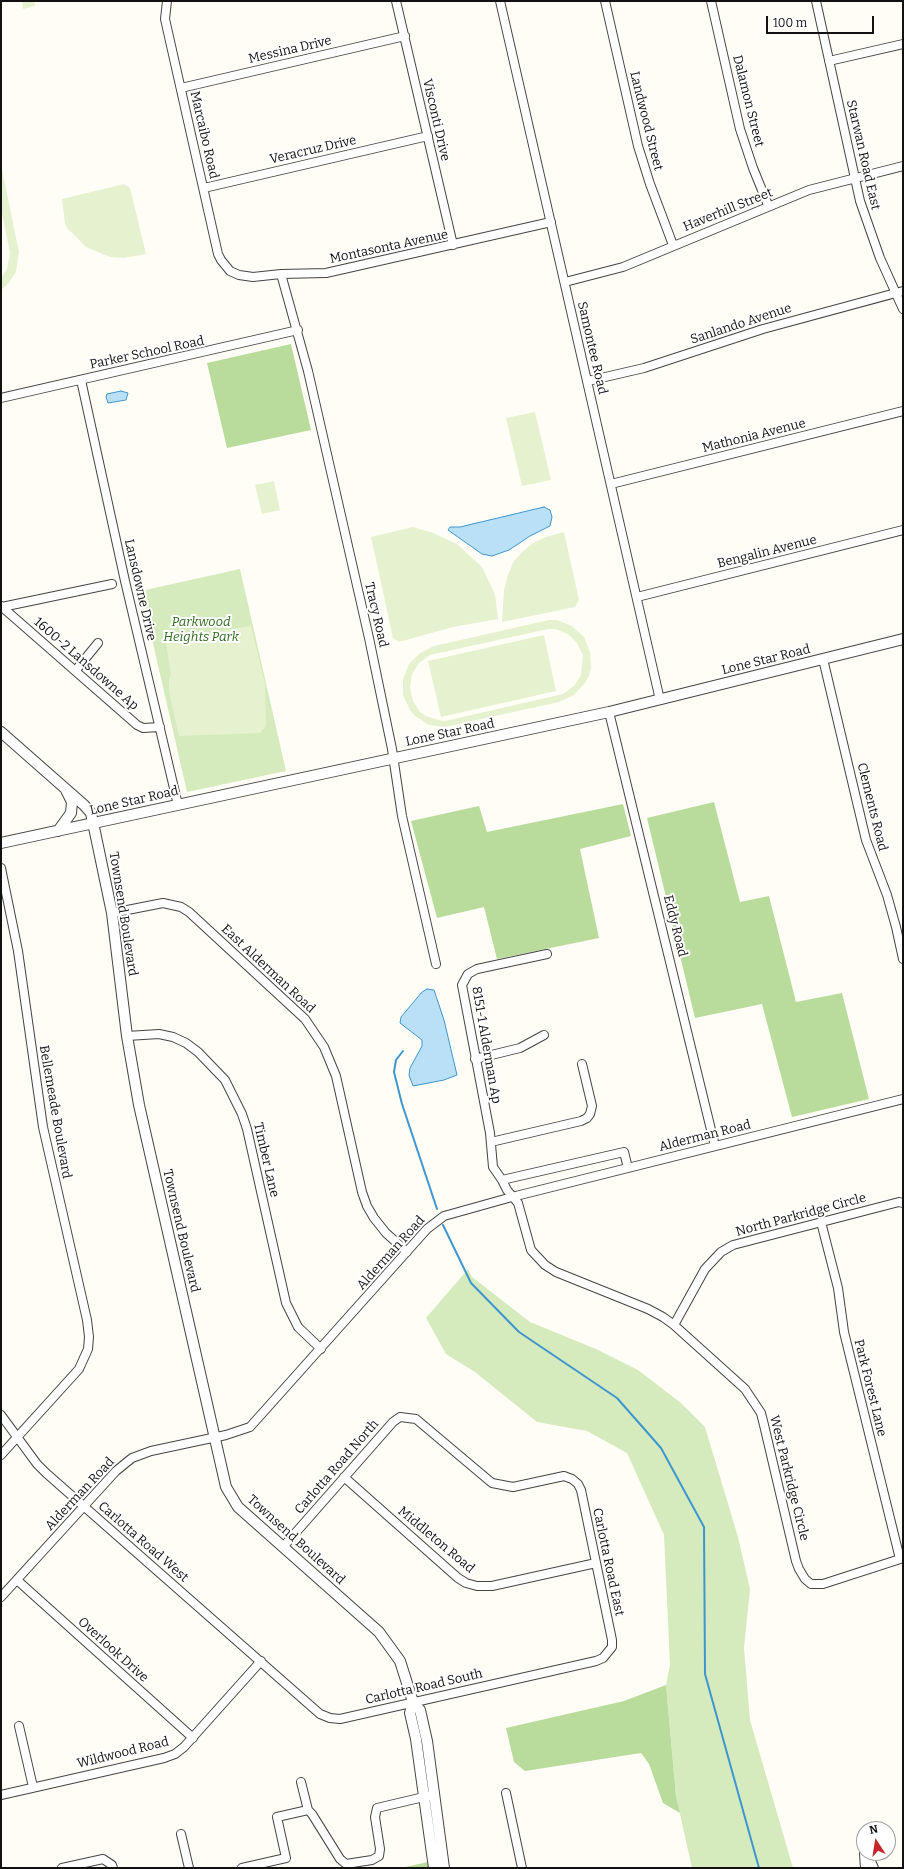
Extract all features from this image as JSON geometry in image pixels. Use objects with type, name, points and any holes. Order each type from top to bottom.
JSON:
[{"type":"street","name":"Marcaibo Road","points":[[167,1],[165,19],[218,254],[230,271]]},
{"type":"street","name":"Visconti Drive","points":[[396,1],[453,245]]},
{"type":"street","name":"Samontee Road","points":[[500,1],[660,700]]},
{"type":"street","name":"Landwood Street","points":[[605,1],[638,146],[650,184],[673,245]]},
{"type":"street","name":"Dalamon Street","points":[[711,1],[740,129],[768,206]]},
{"type":"street","name":"Starwan Road East","points":[[816,1],[860,201],[869,228],[900,292],[903,309]]},
{"type":"street","name":"Messina Drive","points":[[181,88],[405,36]]},
{"type":"street","points":[[830,61],[903,44]]},
{"type":"street","name":"Veracruz Drive","points":[[204,188],[428,136]]},
{"type":"street","name":"Haverhill Street","points":[[565,282],[623,267],[673,245],[809,190],[903,166]]},
{"type":"street","name":"Montasonta Avenue","points":[[230,271],[246,277],[281,274],[326,273],[551,222]]},
{"type":"street","name":"Tracy Road","points":[[281,274],[298,330],[367,630],[394,758],[402,816],[436,964]]},
{"type":"street","name":"Sanlando Avenue","points":[[588,381],[644,368],[763,329],[900,292]]},
{"type":"street","name":"Parker School Road","points":[[1,398],[298,330]]},
{"type":"street","name":"Lansdowne Drive","points":[[81,380],[178,805]]},
{"type":"street","name":"Mathonia Avenue","points":[[611,484],[903,411]]},
{"type":"street","name":"Bengalin Avenue","points":[[637,597],[903,530]]},
{"type":"street","points":[[2,607],[112,584]]},
{"type":"street","name":"1600-2 Lansdowne Ap","points":[[2,607],[76,670],[137,725],[143,728],[160,727]]},
{"type":"street","name":"Lone Star Road","points":[[1,843],[609,712],[903,639]]},
{"type":"street","points":[[76,670],[98,643]]},
{"type":"street","name":"Clements Road","points":[[823,659],[866,840],[900,926],[903,959]]},
{"type":"street","name":"Eddy Road","points":[[609,712],[715,1146]]},
{"type":"street","name":"Townsend Boulevard","points":[[1,732],[84,805],[91,813],[94,823],[112,914],[128,1036],[139,1105],[222,1475],[231,1498],[247,1516],[379,1632],[400,1661],[413,1702],[420,1710],[427,1741],[444,1868]]},
{"type":"street","points":[[58,831],[67,821],[71,813],[72,802],[66,788]]},
{"type":"street","name":"Bellemeade Boulevard","points":[[1,868],[18,951],[43,1127],[87,1320],[88,1349],[85,1359],[79,1369],[18,1437]]},
{"type":"street","name":"East Alderman Road","points":[[112,914],[163,903],[182,907],[305,1019],[324,1047],[336,1076],[362,1192],[367,1206],[386,1233],[407,1252]]},
{"type":"street","name":"8151-1 Alderman Ap","points":[[512,1197],[493,1167],[491,1142],[462,992],[462,984],[465,978],[477,969],[547,954]]},
{"type":"street","name":"Timber Lane","points":[[128,1036],[159,1034],[173,1037],[186,1043],[198,1052],[225,1080],[242,1114],[247,1129],[286,1303],[298,1327],[320,1349]]},
{"type":"street","points":[[475,1059],[520,1048],[544,1035]]},
{"type":"street","points":[[491,1142],[581,1121],[587,1118],[590,1114],[592,1106],[582,1064]]},
{"type":"street","name":"Alderman Road","points":[[1,1597],[85,1507],[116,1471],[132,1458],[151,1451],[244,1430],[250,1427],[435,1221],[444,1216],[512,1197],[903,1099]]},
{"type":"street","points":[[504,1183],[624,1152],[628,1168]]},
{"type":"street","name":"West Parkridge Circle","points":[[512,1197],[518,1203],[531,1250],[545,1265],[556,1272],[648,1309],[674,1325],[745,1389],[760,1413],[798,1569],[805,1579],[811,1584],[817,1585],[902,1558]]},
{"type":"street","name":"North Parkridge Circle","points":[[674,1325],[705,1269],[721,1252],[744,1241],[899,1202],[903,1203]]},
{"type":"street","name":"Park Forest Lane","points":[[821,1222],[838,1288],[844,1332],[902,1558]]},
{"type":"street","name":"Carlotta Road West","points":[[1,1415],[37,1464],[261,1662]]},
{"type":"street","name":"Carlotta Road North","points":[[283,1547],[393,1422],[400,1417],[416,1419],[492,1483],[513,1487],[564,1476],[572,1479]]},
{"type":"street","points":[[1,1455],[18,1437]]},
{"type":"street","name":"Middleton Road","points":[[344,1477],[458,1578],[466,1583],[477,1586],[492,1586],[596,1563]]},
{"type":"street","name":"Carlotta Road East","points":[[572,1479],[578,1484],[581,1490],[612,1640],[612,1647],[608,1653]]},
{"type":"street","name":"Overlook Drive","points":[[17,1580],[192,1738]]},
{"type":"street","name":"Carlotta Road South","points":[[261,1662],[320,1714],[330,1718],[340,1719],[596,1661],[603,1658],[608,1653]]},
{"type":"street","name":"Wildwood Road","points":[[1,1795],[164,1758],[175,1754],[192,1738],[261,1662]]},
{"type":"street","name":"Townsend Boulevard","points":[[413,1702],[410,1713],[425,1797],[434,1868]]},
{"type":"street","points":[[19,1726],[34,1787]]},
{"type":"street","points":[[301,1782],[308,1810],[340,1859],[346,1864],[372,1860],[379,1856],[380,1849],[375,1817],[377,1808],[425,1797],[435,1793]]},
{"type":"street","points":[[506,1793],[522,1868]]},
{"type":"street","points":[[242,1868],[286,1858],[277,1817],[308,1810]]},
{"type":"street","points":[[181,1834],[189,1868]]},
{"type":"street","points":[[62,1868],[103,1859],[112,1865],[113,1868]]},
{"type":"green space","points":[[22,1],[34,1],[35,6],[23,9]]},
{"type":"green space","points":[[1,165],[19,252],[16,272],[8,284],[1,290],[1,278],[7,269],[10,253],[1,208]]},
{"type":"green space","points":[[124,184],[130,188],[146,254],[124,258],[110,257],[86,247],[68,229],[65,224],[62,199]]},
{"type":"green space","points":[[291,344],[311,430],[227,448],[207,363]]},
{"type":"green space","points":[[535,412],[551,480],[522,486],[506,418]]},
{"type":"green space","points":[[274,481],[280,510],[262,514],[255,485]]},
{"type":"green space","points":[[413,527],[433,533],[457,544],[482,567],[495,594],[498,619],[453,627],[399,642],[393,638],[371,537]]},
{"type":"green space","points":[[564,532],[579,600],[575,607],[502,622],[504,590],[514,561],[533,543],[546,537]]},
{"type":"green space","name":"Parkwood Heights Park","points":[[240,569],[286,771],[187,792],[141,591]]},
{"type":"green space","points":[[549,620],[557,620],[572,626],[584,637],[590,652],[591,668],[585,683],[574,695],[559,702],[445,727],[429,725],[415,716],[410,710],[403,695],[403,679],[409,664],[420,653],[434,646]],"holes":[[[548,629],[555,629],[568,634],[577,643],[583,655],[581,675],[574,686],[563,694],[445,721],[426,716],[420,712],[413,701],[410,688],[412,674],[419,663],[430,655]]]},
{"type":"green space","points":[[251,626],[265,684],[266,726],[260,733],[179,736],[169,692],[169,679],[171,675],[166,643],[206,636],[207,639],[221,631]]},
{"type":"green space","points":[[544,635],[556,691],[441,717],[428,661]]},
{"type":"green space","points":[[714,802],[740,902],[769,896],[796,1002],[842,993],[869,1099],[792,1117],[762,1004],[695,1018],[647,818]]},
{"type":"green space","points":[[623,804],[631,836],[580,849],[599,938],[497,959],[484,907],[437,918],[411,821],[479,806],[487,832]]},
{"type":"green space","points":[[468,1269],[472,1277],[530,1322],[596,1349],[638,1370],[681,1403],[705,1427],[738,1537],[750,1589],[744,1648],[750,1720],[793,1868],[692,1868],[676,1796],[666,1685],[670,1665],[664,1535],[627,1453],[587,1431],[537,1422],[475,1372],[446,1354],[426,1318]]},
{"type":"green space","points":[[666,1685],[676,1796],[680,1813],[663,1803],[649,1764],[641,1753],[525,1771],[514,1762],[506,1728],[624,1701]]},
{"type":"green space","points":[[428,1862],[429,1868],[401,1868]]},
{"type":"water","points":[[121,391],[128,393],[126,400],[108,403],[106,397],[107,394]]},
{"type":"water","points":[[544,507],[550,510],[552,517],[550,526],[530,536],[509,550],[492,556],[482,554],[448,530],[450,527],[460,527]]},
{"type":"water","points":[[427,989],[434,990],[444,1020],[457,1075],[444,1080],[413,1086],[409,1075],[410,1068],[422,1046],[422,1040],[400,1023],[401,1017],[422,992]]},
{"type":"waterway","points":[[403,1051],[396,1060],[394,1072],[402,1104],[437,1209]]},
{"type":"waterway","points":[[443,1225],[471,1283],[519,1332],[617,1398],[661,1448],[704,1527],[705,1674],[759,1868]]}]
